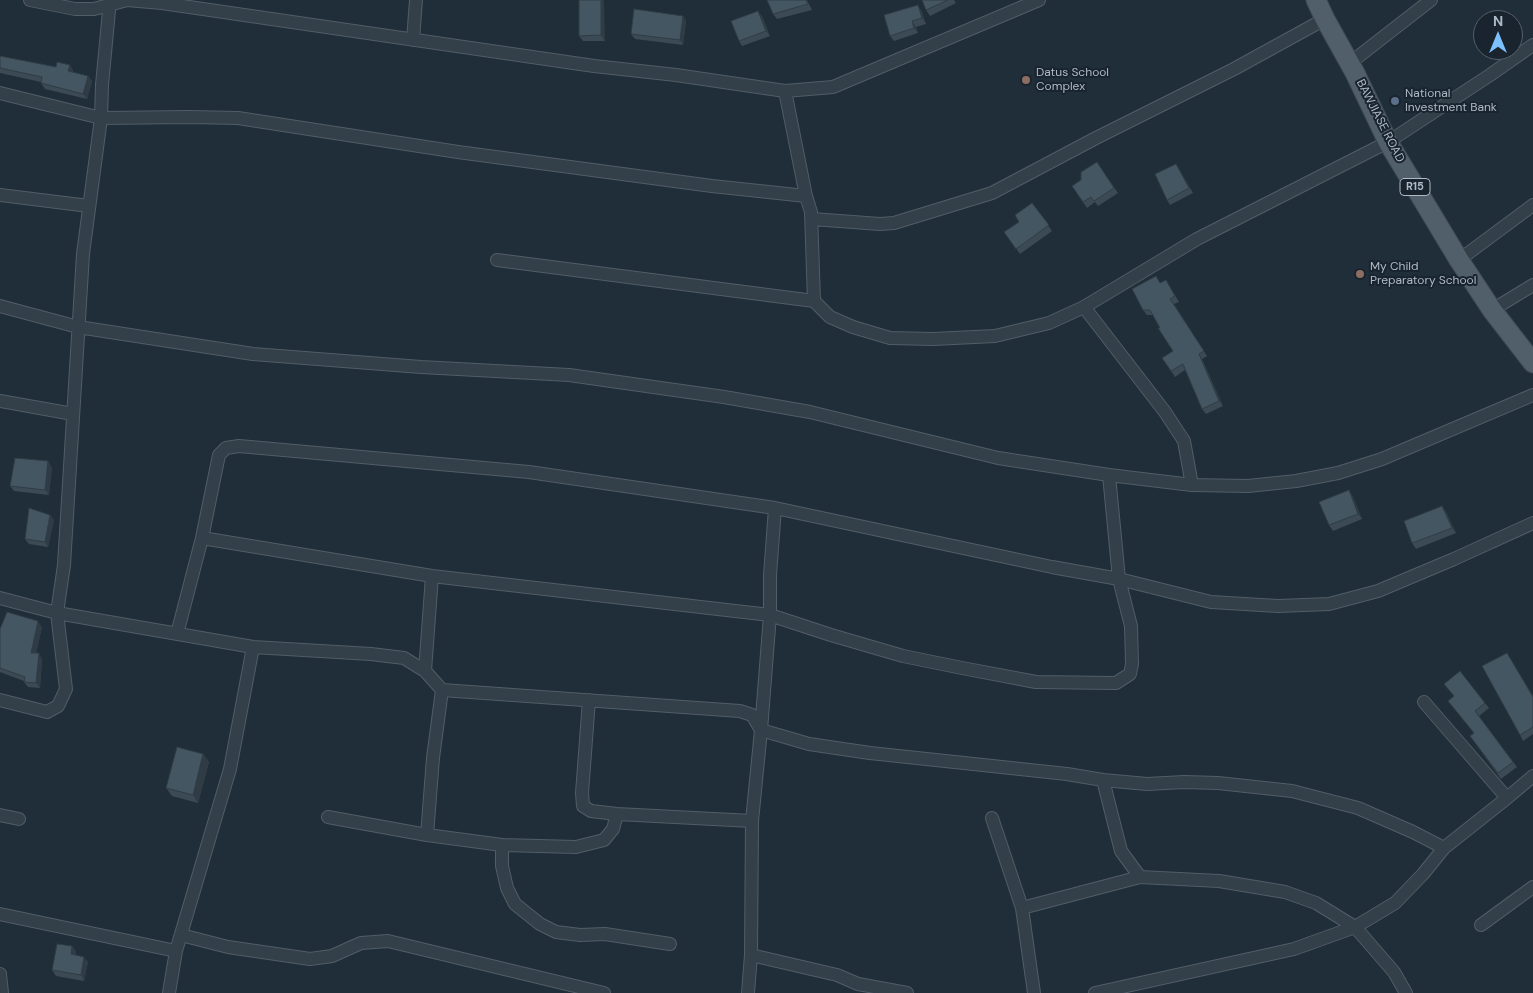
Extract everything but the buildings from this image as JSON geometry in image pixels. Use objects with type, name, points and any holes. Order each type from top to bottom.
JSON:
[{"type":"main road","name":"BAWJIASE ROAD","points":[[1316,0],[1350,63],[1388,142],[1459,260],[1492,310],[1533,363]]},
{"type":"street","points":[[30,0],[75,10],[94,9],[110,2],[127,0],[162,3],[785,92],[833,87],[1039,0]]},
{"type":"street","points":[[413,40],[416,0]]},
{"type":"street","points":[[1350,63],[1431,0]]},
{"type":"street","points":[[0,700],[47,712],[58,706],[66,689],[56,613],[64,565],[83,254],[101,118],[102,85],[110,2]]},
{"type":"street","points":[[812,220],[880,224],[894,223],[992,193],[1096,138],[1234,69],[1325,19]]},
{"type":"street","points":[[497,260],[814,301],[830,317],[853,327],[890,338],[933,339],[995,336],[1049,323],[1084,307],[1197,239],[1388,142],[1533,45]]},
{"type":"street","points":[[785,92],[812,220],[814,301]]},
{"type":"street","points":[[0,93],[101,118],[238,118],[468,153],[712,186],[806,196]]},
{"type":"street","points":[[0,195],[89,206]]},
{"type":"street","points":[[1459,260],[1533,205]]},
{"type":"street","points":[[1492,310],[1533,285]]},
{"type":"street","points":[[0,306],[78,327],[253,354],[421,367],[569,375],[724,397],[810,412],[998,458],[1109,475],[1192,485],[1248,486],[1296,482],[1338,473],[1390,455],[1533,396]]},
{"type":"street","points":[[1084,307],[1165,412],[1184,441],[1192,485]]},
{"type":"street","points":[[0,401],[73,414]]},
{"type":"street","points":[[177,634],[202,538],[219,455],[226,448],[239,446],[530,472],[775,508],[1052,567],[1119,579],[1211,602],[1278,606],[1329,604],[1378,591],[1533,523]]},
{"type":"street","points":[[202,538],[432,576],[770,615],[903,656],[962,668],[1036,682],[1116,683],[1130,674],[1132,664],[1131,626],[1119,579],[1109,475]]},
{"type":"street","points":[[748,993],[751,955],[752,821],[770,615],[770,575],[775,508]]},
{"type":"street","points":[[425,671],[432,576]]},
{"type":"street","points":[[0,598],[56,613],[253,647],[371,654],[404,658],[425,671],[442,690],[740,711],[752,715],[761,730],[809,744],[870,753],[1147,784],[1218,783],[1292,791],[1358,808],[1444,848]]},
{"type":"street","points":[[169,993],[176,951],[230,769],[253,647]]},
{"type":"street","points":[[427,835],[433,758],[442,690]]},
{"type":"street","points":[[589,700],[582,793],[583,806],[592,812],[752,821]]},
{"type":"street","points":[[1424,702],[1507,798]]},
{"type":"street","points":[[1095,993],[1294,949],[1355,927],[1395,903],[1423,874],[1444,848],[1533,776]]},
{"type":"street","points":[[1103,780],[1121,851],[1140,877]]},
{"type":"street","points":[[328,817],[427,835],[502,845],[576,847],[604,840],[613,829],[617,814]]},
{"type":"street","points":[[0,815],[19,819]]},
{"type":"street","points":[[992,818],[1022,908],[1034,993]]},
{"type":"street","points":[[502,845],[502,866],[507,888],[515,904],[540,924],[556,932],[580,935],[605,934],[670,944]]},
{"type":"street","points":[[1022,908],[1140,877],[1219,881],[1285,892],[1316,903],[1355,927],[1394,972],[1406,993]]},
{"type":"street","points":[[1480,925],[1533,887]]},
{"type":"street","points":[[0,914],[176,951]]},
{"type":"street","points":[[181,935],[228,947],[310,959],[332,956],[361,943],[388,941],[604,993]]},
{"type":"street","points":[[751,955],[837,975],[858,988],[907,993]]},
{"type":"street","points":[[0,974],[2,993]]},
{"type":"place","name":"Datus School Complex","points":[[1026,80]]},
{"type":"place","name":"National Investment Bank","points":[[1395,101]]},
{"type":"place","name":"My Child Preparatory School","points":[[1360,274]]}]
